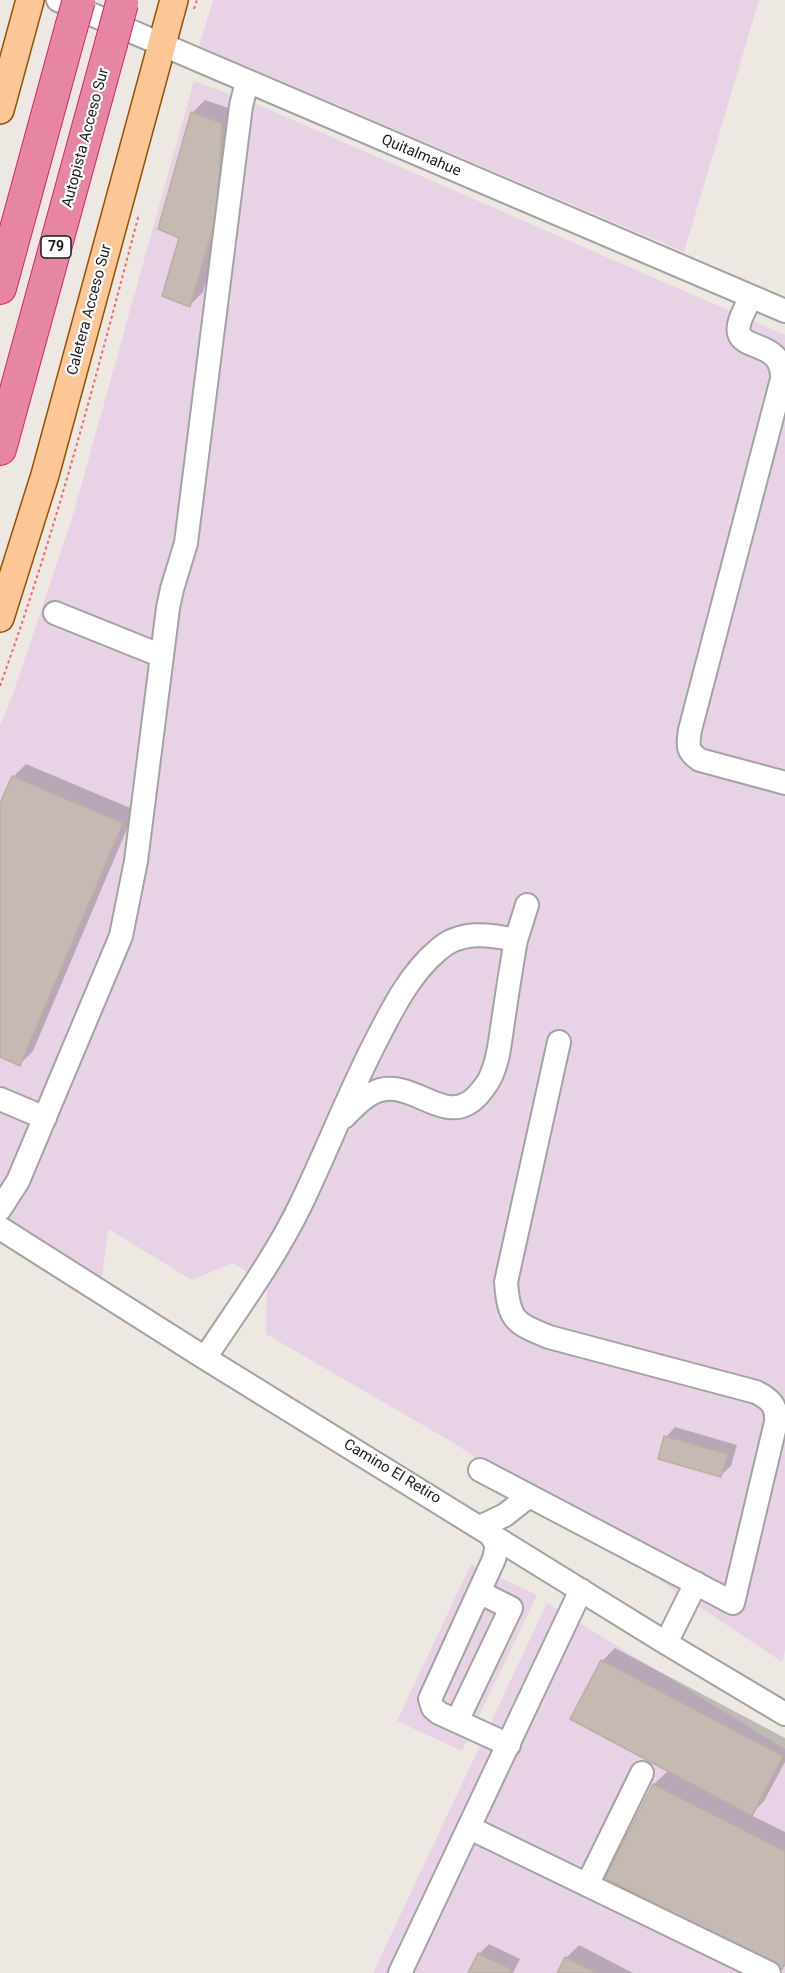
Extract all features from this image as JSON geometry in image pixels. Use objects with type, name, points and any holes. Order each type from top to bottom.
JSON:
[{"type":"highway","name":"Autopista Acceso Sur","points":[[0,449],[123,2]]},
{"type":"highway","points":[[0,288],[75,14]]},
{"type":"main road","points":[[0,110],[5,66],[30,0]]},
{"type":"main road","name":"Caletera Acceso Sur","points":[[0,618],[42,486],[174,0]]},
{"type":"street","name":"Quitalmahue","points":[[58,0],[785,311]]},
{"type":"street","points":[[0,1209],[18,1181],[121,936],[136,861],[172,589],[186,543],[241,106],[247,82]]},
{"type":"street","points":[[751,297],[739,327],[739,333],[741,338],[767,350],[777,359],[782,369],[782,379],[690,730],[688,746],[691,754],[700,760],[785,783]]},
{"type":"street","points":[[55,613],[162,656]]},
{"type":"street","points":[[338,1122],[366,1097],[379,1090],[409,1091],[442,1107],[459,1107],[471,1102],[491,1077],[498,1052],[516,940],[526,905]]},
{"type":"street","points":[[205,1358],[253,1286],[299,1207],[361,1069],[395,1003],[417,969],[440,948],[459,938],[475,934],[516,940]]},
{"type":"street","points":[[480,1470],[733,1603],[776,1422],[781,1410],[770,1399],[756,1392],[549,1337],[527,1328],[514,1319],[508,1303],[506,1282],[559,1042]]},
{"type":"street","points":[[0,1099],[45,1118]]},
{"type":"street","name":"Camino El Retiro","points":[[0,1228],[205,1358],[785,1714]]},
{"type":"street","points":[[509,1745],[433,1708],[430,1699],[494,1559],[497,1545],[484,1529],[529,1496]]},
{"type":"street","points":[[666,1643],[696,1583]]},
{"type":"street","points":[[400,1973],[581,1590]]},
{"type":"street","points":[[457,1721],[511,1608],[479,1592]]},
{"type":"street","points":[[587,1884],[642,1773]]},
{"type":"street","points":[[470,1828],[769,1973]]},
{"type":"shaded area","points":[[213,0],[759,0],[684,252],[199,46]]},
{"type":"shaded area","points":[[194,81],[256,104],[785,335],[785,1649],[782,1662],[452,1442],[266,1334],[267,1285],[233,1263],[192,1280],[108,1229],[102,1279],[0,1215],[0,726],[71,522]]},
{"type":"shaded area","points":[[471,1564],[537,1595],[462,1751],[397,1721]]},
{"type":"shaded area","points":[[547,1603],[785,1749],[785,1973],[373,1973]]},
{"type":"building","points":[[191,112],[222,123],[217,214],[190,307],[162,296],[179,238],[158,229]]},
{"type":"building","points":[[12,776],[123,823],[20,1066],[0,1057],[0,803]]},
{"type":"building","points":[[664,1436],[728,1454],[721,1477],[658,1459]]},
{"type":"building","points":[[601,1660],[783,1756],[752,1816],[570,1719]]},
{"type":"building","points":[[653,1784],[785,1851],[785,1964],[782,1969],[605,1878]]},
{"type":"building","points":[[478,1953],[511,1969],[509,1973],[468,1973]]},
{"type":"building","points":[[565,1957],[596,1973],[557,1973]]}]
